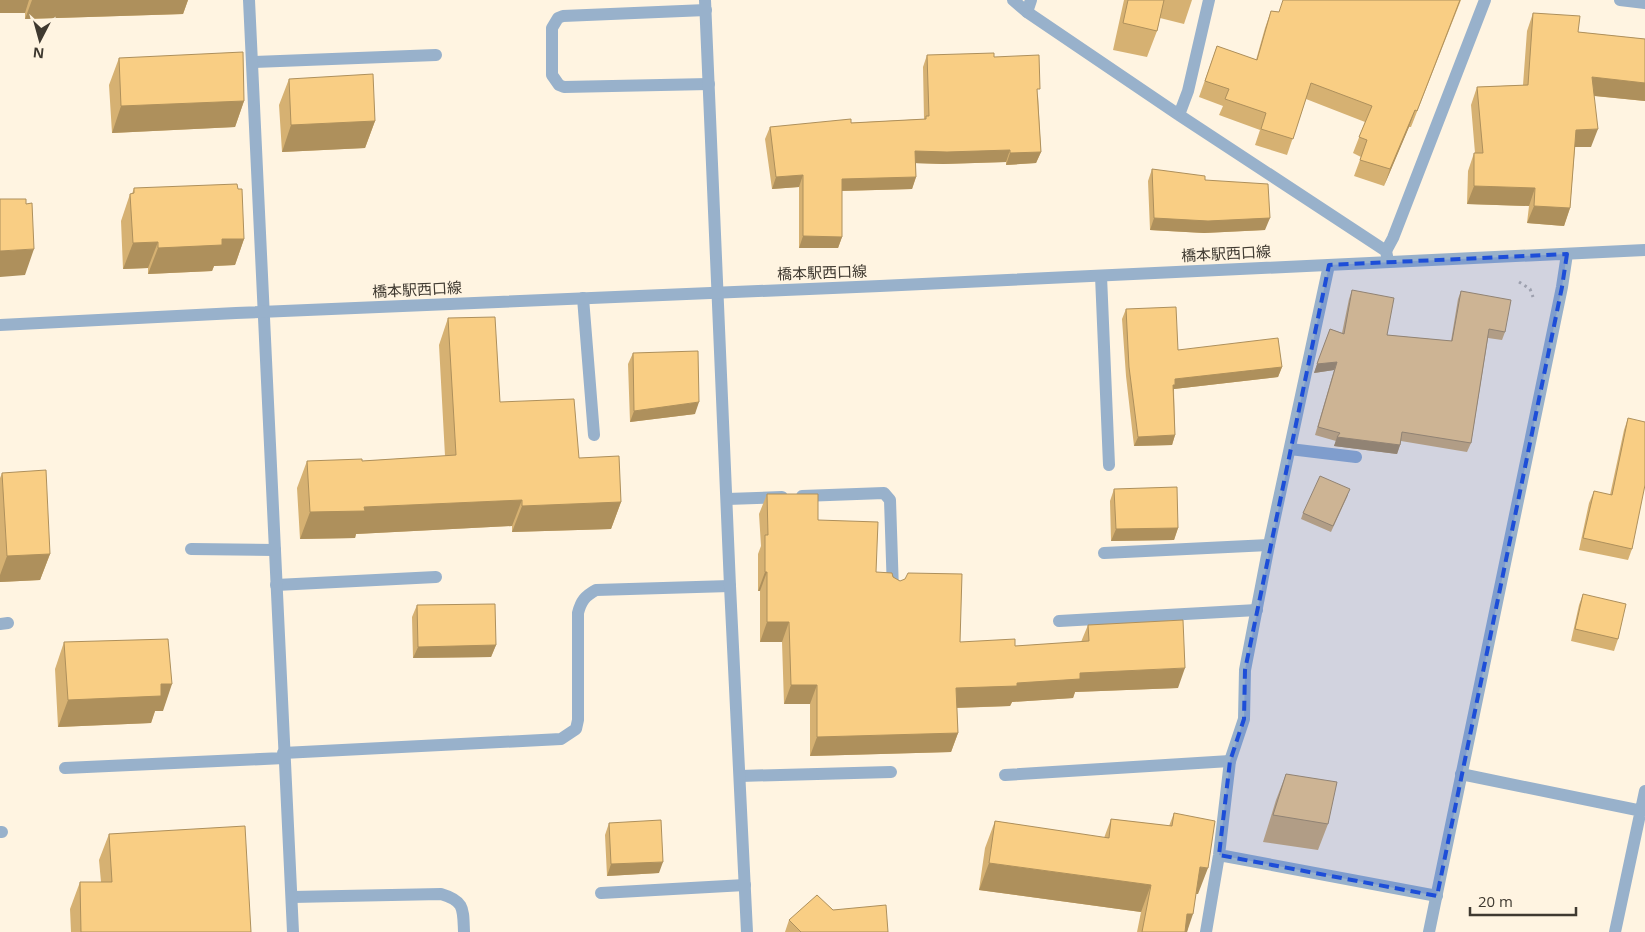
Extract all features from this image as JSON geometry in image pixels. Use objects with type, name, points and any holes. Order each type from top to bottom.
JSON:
[{"type":"street","points":[[249,0],[293,932]]},
{"type":"street","points":[[1014,0],[1029,6],[1179,115],[1387,256],[1485,0]]},
{"type":"street","points":[[1179,115],[1188,91],[1210,0]]},
{"type":"street","points":[[1620,0],[1645,3]]},
{"type":"street","points":[[709,84],[564,87],[559,85],[552,75],[552,28],[558,18],[563,16],[705,5],[709,84],[718,292],[726,498],[747,932]]},
{"type":"street","points":[[252,62],[436,54]]},
{"type":"street","name":"橋本駅西口線","points":[[0,325],[1329,265],[1387,256],[1567,254],[1645,250]]},
{"type":"street","points":[[1429,932],[1567,254]]},
{"type":"street","points":[[1206,932],[1219,855],[1230,761],[1244,719],[1245,670],[1256,610],[1329,265]]},
{"type":"street","points":[[1101,276],[1109,465]]},
{"type":"street","points":[[583,298],[594,435]]},
{"type":"street","points":[[1290,449],[1356,457]]},
{"type":"street","points":[[726,498],[884,493],[890,500],[893,592]]},
{"type":"street","points":[[1104,553],[1269,545]]},
{"type":"street","points":[[191,549],[275,550]]},
{"type":"street","points":[[276,585],[436,577]]},
{"type":"street","points":[[65,768],[561,739],[576,729],[578,720],[578,613],[581,602],[587,596],[596,590],[730,586]]},
{"type":"street","points":[[1059,621],[1256,610]]},
{"type":"street","points":[[1005,775],[1230,761]]},
{"type":"street","points":[[740,776],[891,772]]},
{"type":"street","points":[[1461,774],[1642,811]]},
{"type":"street","points":[[1615,932],[1645,791]]},
{"type":"street","points":[[1219,855],[1437,896]]},
{"type":"street","points":[[602,893],[745,885]]},
{"type":"street","points":[[292,896],[441,894],[460,902],[463,909],[464,932]]},
{"type":"highlighted area","points":[[1567,254],[1562,287],[1437,896],[1219,855],[1230,761],[1244,719],[1245,670],[1329,265]]},
{"type":"building","points":[[1128,0],[1164,0],[1157,31],[1123,23]]},
{"type":"building","points":[[1283,0],[1460,0],[1417,111],[1415,110],[1390,169],[1360,160],[1367,140],[1359,137],[1372,106],[1311,83],[1293,139],[1261,129],[1266,113],[1225,99],[1229,89],[1205,81],[1217,46],[1257,60],[1271,11],[1279,12]]},
{"type":"building","points":[[1533,13],[1580,16],[1578,32],[1645,39],[1645,83],[1592,77],[1598,129],[1576,130],[1570,208],[1534,206],[1535,188],[1474,186],[1474,153],[1483,153],[1477,87],[1528,85]]},
{"type":"building","points":[[243,52],[244,101],[121,106],[119,58]]},
{"type":"building","points":[[994,53],[994,57],[1039,55],[1040,89],[1037,89],[1041,152],[1010,153],[1010,150],[915,151],[916,177],[842,179],[842,237],[803,236],[803,175],[776,177],[770,127],[851,119],[851,123],[926,119],[926,116],[929,116],[927,55]]},
{"type":"building","points":[[373,74],[375,121],[291,125],[289,79]]},
{"type":"building","points":[[1152,169],[1205,176],[1205,180],[1268,184],[1270,218],[1208,221],[1154,218]]},
{"type":"building","points":[[237,184],[238,189],[242,189],[244,239],[222,239],[222,245],[158,248],[158,242],[133,243],[130,194],[134,193],[134,188]]},
{"type":"building","points":[[0,199],[26,199],[26,204],[32,203],[34,249],[0,251]]},
{"type":"building","points":[[1352,290],[1394,298],[1387,335],[1452,341],[1461,291],[1511,300],[1505,332],[1489,329],[1471,443],[1402,432],[1400,445],[1337,437],[1340,433],[1318,427],[1337,362],[1317,364],[1330,329],[1344,334]]},
{"type":"building","points":[[1176,307],[1178,350],[1278,338],[1282,367],[1175,379],[1175,385],[1173,385],[1175,435],[1138,437],[1129,367],[1126,309]]},
{"type":"building","points":[[495,317],[500,402],[574,399],[579,458],[619,456],[621,502],[522,506],[522,500],[364,507],[365,511],[310,512],[307,461],[362,459],[362,461],[456,455],[448,318]]},
{"type":"building","points":[[698,351],[699,402],[634,411],[633,353]]},
{"type":"building","points":[[1628,418],[1645,422],[1645,485],[1632,549],[1583,538],[1594,491],[1612,495]]},
{"type":"building","points":[[46,470],[50,554],[7,556],[2,473]]},
{"type":"building","points":[[1320,476],[1350,489],[1333,526],[1303,513]]},
{"type":"building","points":[[1177,487],[1178,528],[1116,529],[1114,489]]},
{"type":"building","points":[[767,494],[818,494],[818,520],[878,522],[876,572],[892,573],[893,577],[900,581],[905,579],[908,573],[962,574],[960,642],[1015,639],[1015,646],[1089,641],[1088,625],[1183,620],[1185,668],[1080,673],[1080,679],[1017,683],[1017,686],[956,688],[958,733],[817,737],[817,685],[791,685],[789,622],[767,622],[765,535],[768,535]]},
{"type":"building","points":[[1583,594],[1626,604],[1618,639],[1575,629]]},
{"type":"building","points":[[495,604],[496,645],[418,647],[417,605]]},
{"type":"building","points":[[168,639],[172,684],[161,684],[161,696],[68,700],[64,642]]},
{"type":"building","points":[[1286,774],[1337,782],[1328,824],[1273,815]]},
{"type":"building","points":[[1174,813],[1215,821],[1208,868],[1200,867],[1193,914],[1187,914],[1185,932],[1142,932],[1151,885],[989,863],[995,821],[1109,838],[1111,819],[1172,826]]},
{"type":"building","points":[[661,820],[663,862],[611,864],[609,823]]},
{"type":"building","points":[[245,826],[251,932],[81,932],[80,882],[112,882],[109,834]]},
{"type":"building","points":[[817,895],[833,910],[886,905],[888,932],[801,932],[789,920]]}]
